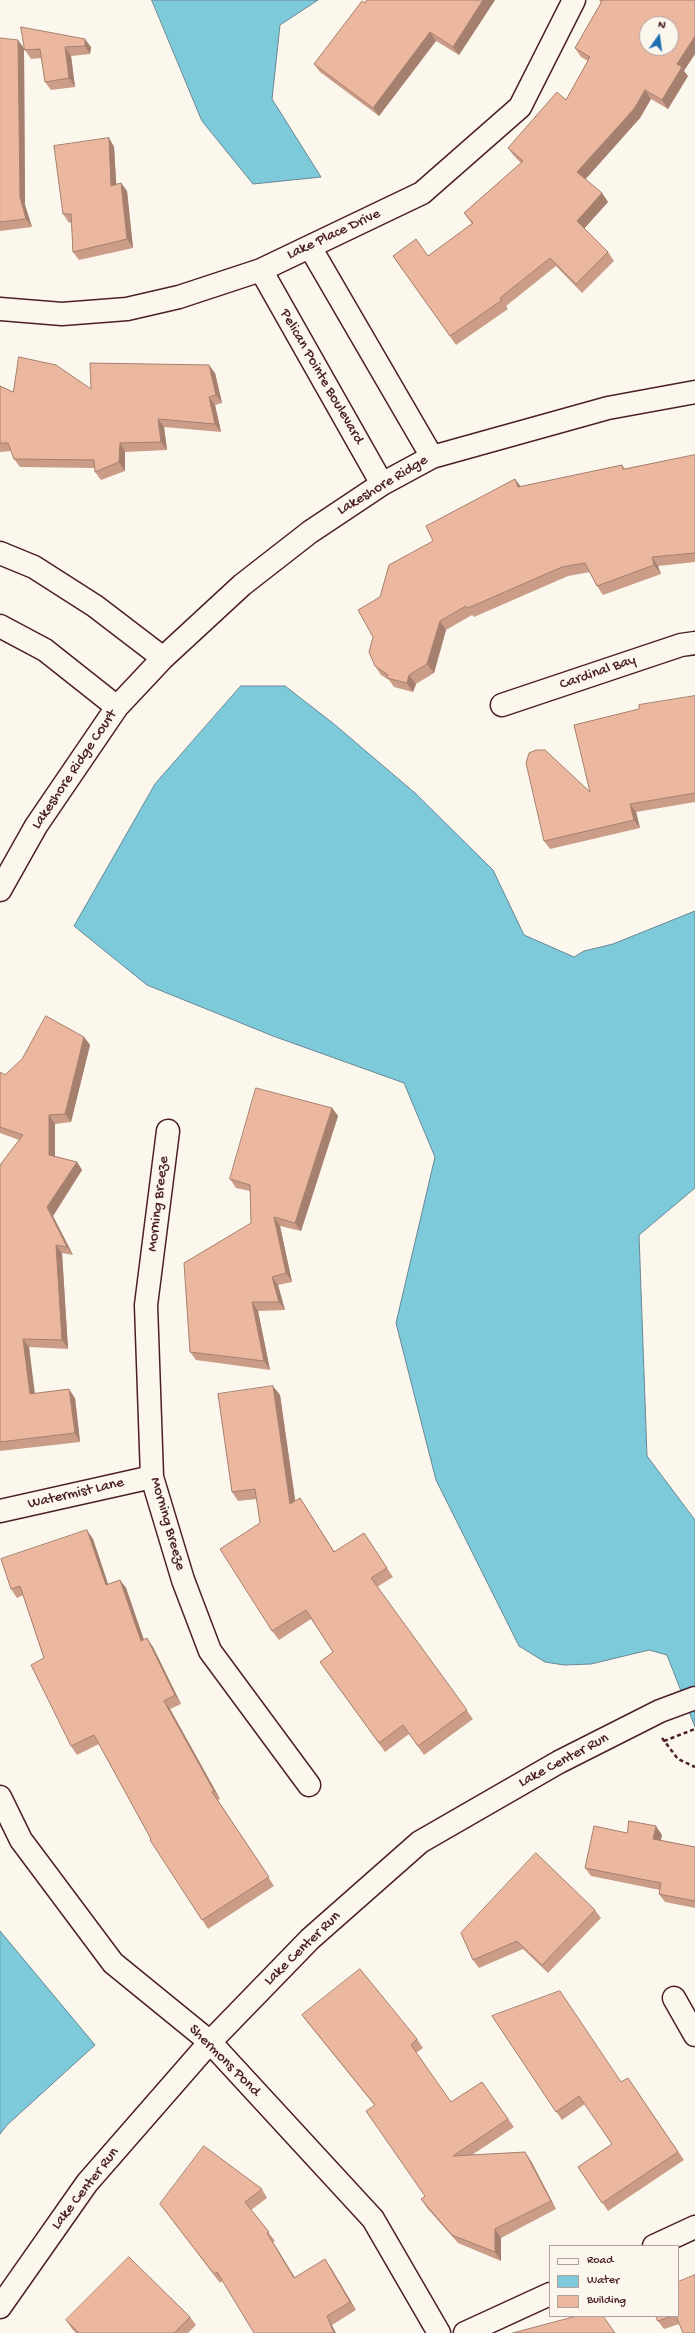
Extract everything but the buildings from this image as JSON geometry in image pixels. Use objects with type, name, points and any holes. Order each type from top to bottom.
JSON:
[{"type":"street","name":"Lake Place Drive","points":[[0,309],[62,314],[127,309],[179,297],[261,270],[422,193],[520,107],[574,0]]},
{"type":"street","points":[[310,247],[432,457]]},
{"type":"street","name":"Pelican Pointe Boulevard","points":[[261,270],[382,484]]},
{"type":"street","name":"Lakeshore Ridge","points":[[164,658],[242,585],[310,532],[382,484],[432,457],[608,408],[695,392]]},
{"type":"street","points":[[0,553],[34,567],[95,606],[164,658]]},
{"type":"street","points":[[0,626],[45,650],[117,707]]},
{"type":"street","name":"Cardinal Bay","points":[[502,705],[681,645],[695,644]]},
{"type":"street","name":"Lakeshore Ridge Court","points":[[0,890],[36,826],[117,707],[164,658]]},
{"type":"street","name":"Morning Breeze","points":[[168,1131],[146,1305],[152,1477],[183,1580],[210,1651],[309,1785]]},
{"type":"street","name":"Watermist Lane","points":[[0,1511],[152,1477]]},
{"type":"street","name":"Lake Center Run","points":[[0,2307],[88,2183],[210,2042],[310,1939],[420,1842],[559,1762],[653,1714],[695,1698]]},
{"type":"street","name":"Shermons Pond","points":[[0,1797],[21,1840],[113,1963],[210,2042],[373,2219],[438,2333]]},
{"type":"street","points":[[674,1998],[695,2035]]},
{"type":"street","points":[[656,2245],[695,2227]]},
{"type":"street","points":[[465,2333],[549,2294]]},
{"type":"path","points":[[653,1714],[664,1741],[678,1759],[695,1767]]},
{"type":"path","points":[[664,1741],[695,1729]]},
{"type":"water","points":[[152,0],[318,0],[280,25],[272,99],[321,177],[253,184],[202,121]]},
{"type":"water","points":[[241,686],[285,686],[334,724],[415,793],[493,870],[524,935],[574,957],[584,951],[613,944],[695,911],[695,1188],[639,1235],[647,1456],[695,1520],[695,1727],[667,1655],[649,1650],[591,1664],[564,1665],[545,1662],[519,1646],[436,1480],[396,1323],[435,1157],[404,1083],[273,1036],[147,985],[74,926],[155,784]]},
{"type":"water","points":[[0,1931],[95,2045],[7,2125],[0,2134]]}]
